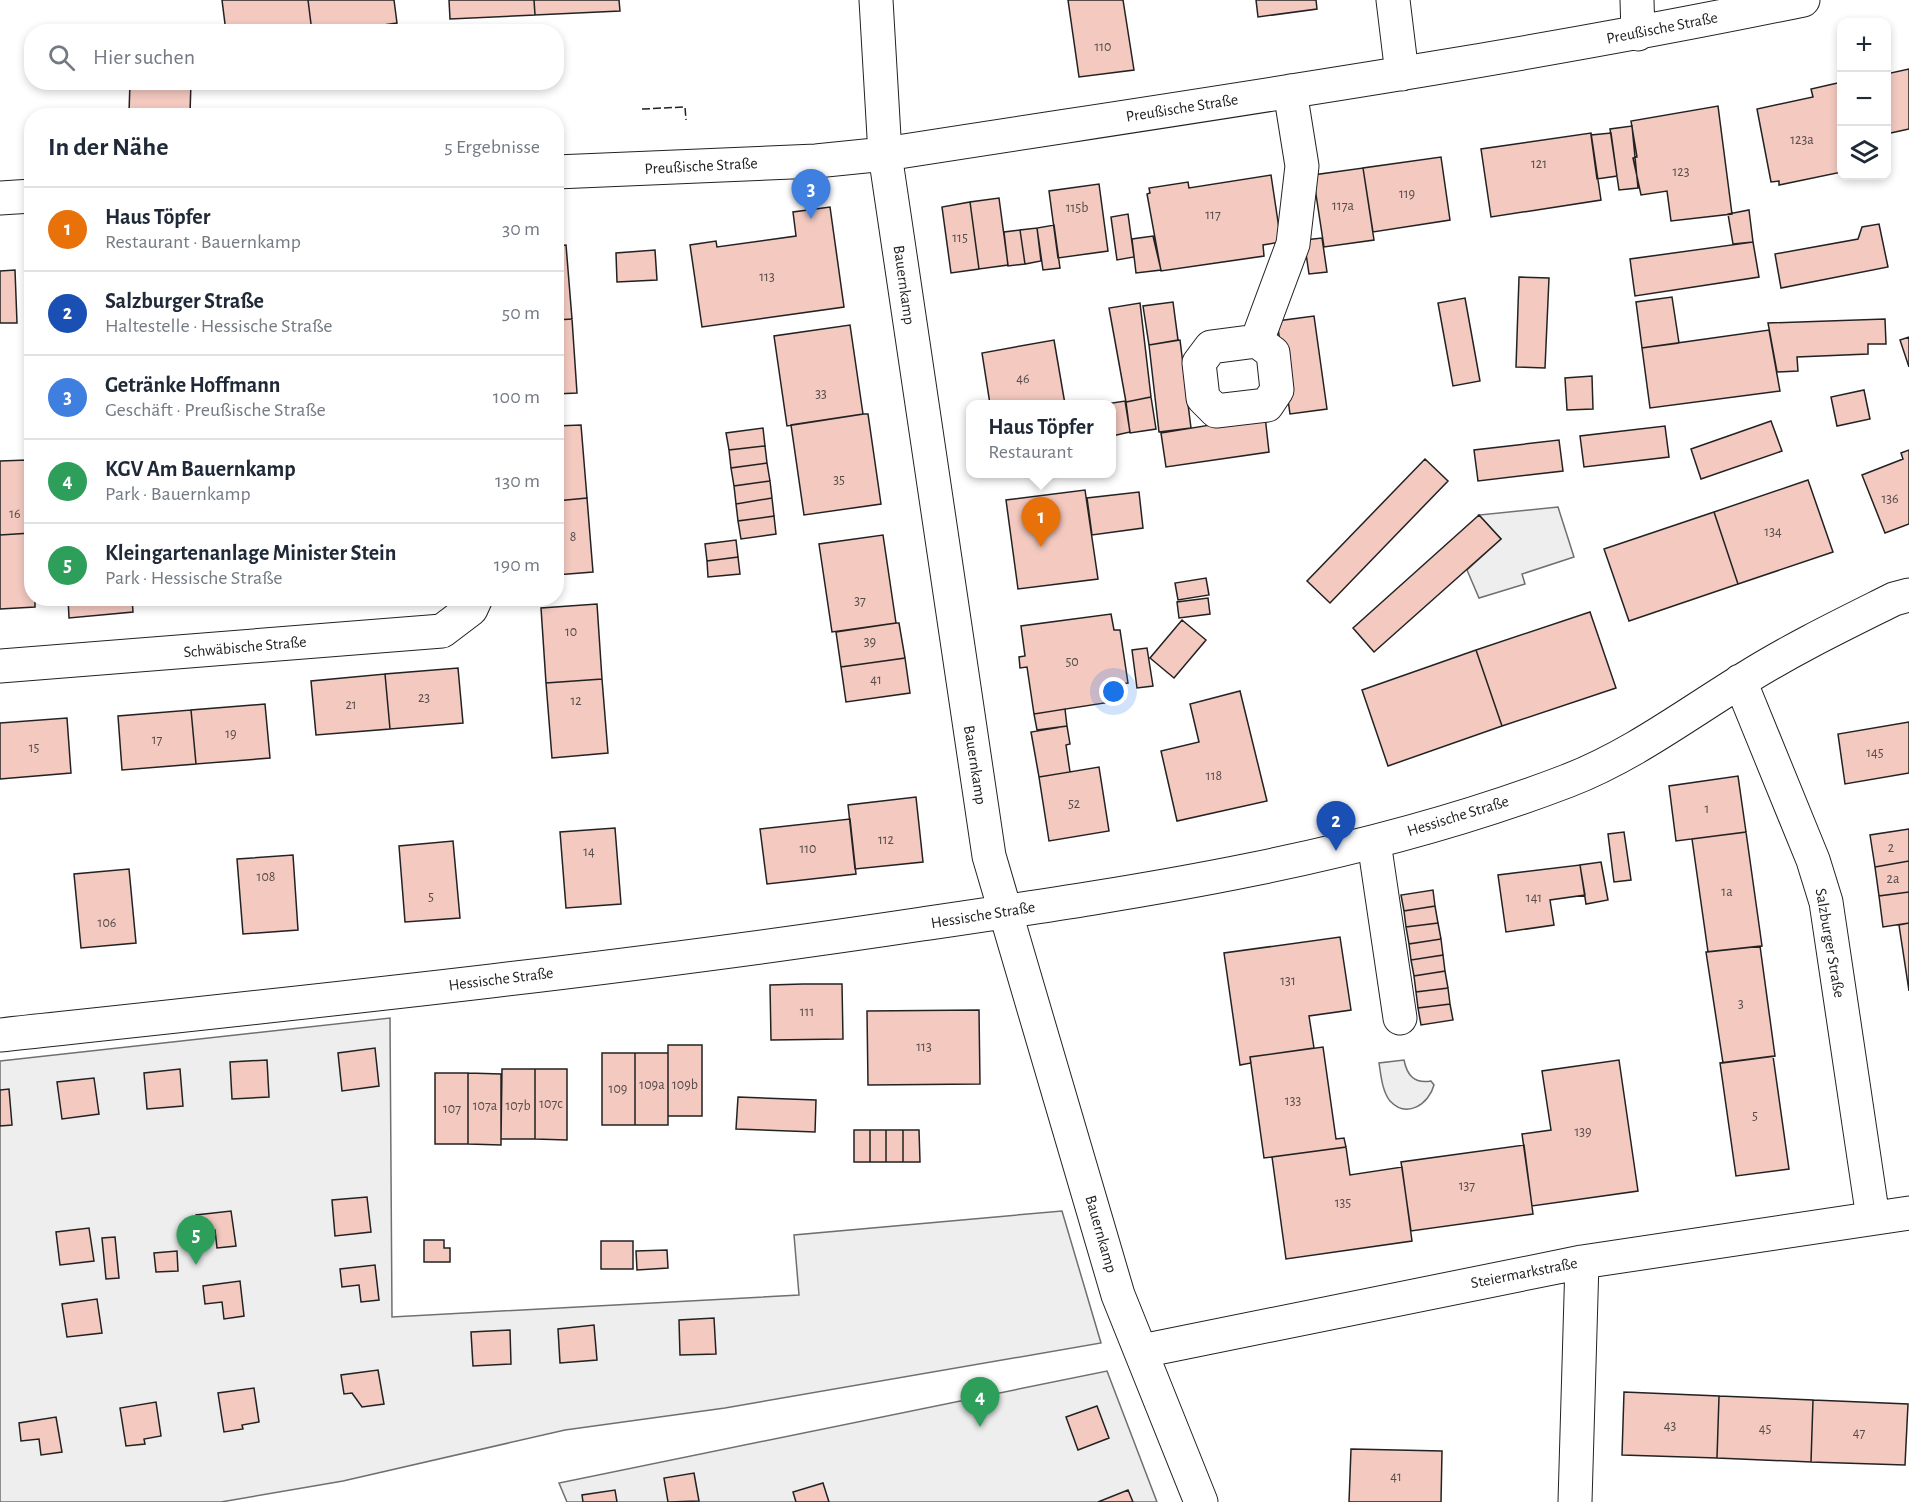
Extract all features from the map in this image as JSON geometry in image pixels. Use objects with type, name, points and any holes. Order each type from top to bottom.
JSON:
[{"type":"street","name":"Bauernkamp","points":[[876,0],[885,154],[988,856],[1118,1295],[1200,1502]]},
{"type":"street","points":[[1393,0],[1402,74]]},
{"type":"street","points":[[1637,0],[1638,34]]},
{"type":"street","name":"Preußische Straße","points":[[564,172],[816,161],[885,154],[1402,74],[1638,34],[1803,0]]},
{"type":"street","points":[[1257,341],[1293,244],[1302,166],[1290,91]]},
{"type":"street","points":[[0,198],[24,196]]},
{"type":"street","name":"Hessische Straße","points":[[0,1035],[389,993],[766,948],[1006,912],[1190,881],[1374,842],[1569,780],[1676,725],[1740,681],[1802,644],[1894,599],[1909,595]]},
{"type":"street","name":"Schwäbische Straße","points":[[0,666],[442,631],[472,606]]},
{"type":"street","name":"Salzburger Straße","points":[[1740,681],[1814,860],[1826,902],[1873,1218]]},
{"type":"street","points":[[1374,842],[1400,1018]]},
{"type":"street","name":"Steiermarkstraße","points":[[1142,1351],[1581,1262],[1909,1213]]},
{"type":"street","points":[[1575,1502],[1581,1262]]},
{"type":"shaded area","points":[[1558,507],[1574,557],[1522,574],[1525,584],[1479,598],[1467,570],[1501,539],[1479,515]]},
{"type":"shaded area","points":[[390,1018],[392,1317],[799,1295],[794,1235],[1062,1211],[1101,1343],[725,1408],[565,1430],[343,1481],[221,1502],[0,1502],[0,1061]]},
{"type":"shaded area","points":[[1404,1060],[1412,1077],[1420,1081],[1431,1081],[1434,1085],[1422,1103],[1410,1109],[1397,1106],[1387,1097],[1379,1063]]},
{"type":"shaded area","points":[[1107,1371],[1157,1502],[567,1502],[559,1483]]},
{"type":"building","points":[[222,0],[308,0],[311,24],[225,24]]},
{"type":"building","points":[[308,0],[394,0],[397,23],[311,24]]},
{"type":"building","points":[[449,0],[534,0],[535,15],[450,19]]},
{"type":"building","points":[[534,0],[619,0],[620,11],[535,15]]},
{"type":"building","points":[[1068,0],[1123,0],[1134,70],[1079,77]]},
{"type":"building","points":[[1256,0],[1316,0],[1317,9],[1258,17]]},
{"type":"building","points":[[1909,69],[1909,129],[1891,133],[1891,126],[1891,73]]},
{"type":"building","points":[[1837,83],[1837,173],[1779,185],[1779,181],[1771,182],[1757,109],[1813,97],[1811,89]]},
{"type":"building","points":[[130,90],[191,90],[190,108],[129,108]]},
{"type":"building","points":[[1718,106],[1732,214],[1671,221],[1667,191],[1641,195],[1633,158],[1637,157],[1631,121]]},
{"type":"building","points":[[1632,126],[1638,188],[1619,190],[1610,129]]},
{"type":"building","points":[[1591,133],[1601,200],[1491,217],[1481,149]]},
{"type":"building","points":[[1611,133],[1617,176],[1597,179],[1591,135]]},
{"type":"building","points":[[1441,157],[1450,220],[1373,232],[1363,168]]},
{"type":"building","points":[[1363,168],[1374,240],[1324,247],[1313,175]]},
{"type":"building","points":[[1271,175],[1281,242],[1263,245],[1264,256],[1161,271],[1147,194],[1150,193],[1149,188],[1188,182],[1189,188]]},
{"type":"building","points":[[1099,184],[1108,251],[1058,258],[1049,191]]},
{"type":"building","points":[[999,198],[1008,265],[979,269],[970,202]]},
{"type":"building","points":[[970,202],[979,269],[951,273],[942,207]]},
{"type":"building","points":[[830,207],[844,307],[702,327],[690,245],[716,241],[717,247],[796,236],[793,212]]},
{"type":"building","points":[[1749,210],[1753,242],[1733,244],[1728,214]]},
{"type":"building","points":[[1128,214],[1134,257],[1117,260],[1111,217]]},
{"type":"building","points":[[1879,224],[1888,267],[1781,288],[1775,254],[1858,239],[1862,227]]},
{"type":"building","points":[[1054,225],[1060,268],[1043,270],[1037,228]]},
{"type":"building","points":[[1037,228],[1041,261],[1025,264],[1020,230]]},
{"type":"building","points":[[1020,230],[1025,264],[1008,266],[1004,232]]},
{"type":"building","points":[[1153,236],[1161,270],[1136,273],[1132,239]]},
{"type":"building","points":[[1322,238],[1327,272],[1309,274],[1304,240]]},
{"type":"building","points":[[1753,242],[1759,277],[1635,296],[1630,259]]},
{"type":"building","points":[[564,245],[566,245],[572,319],[564,320]]},
{"type":"building","points":[[655,250],[657,280],[617,282],[616,253]]},
{"type":"building","points":[[15,270],[17,323],[0,323],[0,271]]},
{"type":"building","points":[[1519,277],[1549,278],[1545,368],[1516,367]]},
{"type":"building","points":[[1672,297],[1679,343],[1642,348],[1636,302]]},
{"type":"building","points":[[1465,298],[1480,381],[1453,386],[1438,303]]},
{"type":"building","points":[[1173,302],[1178,340],[1149,345],[1143,306]]},
{"type":"building","points":[[1140,303],[1151,397],[1126,402],[1109,308]]},
{"type":"building","points":[[1314,316],[1327,409],[1290,414],[1277,321]]},
{"type":"building","points":[[572,319],[577,393],[564,394],[564,320]]},
{"type":"building","points":[[1885,319],[1886,344],[1868,344],[1868,354],[1797,357],[1798,371],[1777,372],[1768,323]]},
{"type":"building","points":[[850,325],[863,414],[787,426],[774,336]]},
{"type":"building","points":[[1769,330],[1780,391],[1650,408],[1642,348]]},
{"type":"building","points":[[1909,337],[1909,367],[1900,340]]},
{"type":"building","points":[[1054,340],[1064,400],[989,400],[982,353]]},
{"type":"building","points":[[1180,340],[1191,428],[1159,432],[1149,345]]},
{"type":"building","points":[[1592,376],[1593,409],[1567,410],[1565,378]]},
{"type":"building","points":[[1864,390],[1870,419],[1837,426],[1831,397]]},
{"type":"building","points":[[1151,397],[1156,429],[1130,433],[1126,402]]},
{"type":"building","points":[[1125,401],[1130,432],[1116,435],[1116,402]]},
{"type":"building","points":[[868,414],[881,504],[804,515],[791,425]]},
{"type":"building","points":[[1265,416],[1269,452],[1166,467],[1161,433]]},
{"type":"building","points":[[1771,421],[1782,451],[1701,479],[1691,449]]},
{"type":"building","points":[[581,425],[587,498],[564,500],[564,426]]},
{"type":"building","points":[[1665,426],[1669,457],[1584,467],[1580,436]]},
{"type":"building","points":[[763,428],[765,446],[729,450],[726,433]]},
{"type":"building","points":[[1559,440],[1563,471],[1478,481],[1474,450]]},
{"type":"building","points":[[765,446],[767,463],[731,468],[729,450]]},
{"type":"building","points":[[1909,450],[1909,524],[1885,533],[1862,475],[1903,459],[1901,453]]},
{"type":"building","points":[[1425,459],[1448,481],[1330,603],[1307,581]]},
{"type":"building","points":[[24,460],[24,533],[0,535],[0,461]]},
{"type":"building","points":[[767,463],[770,481],[734,486],[731,468]]},
{"type":"building","points":[[1808,480],[1833,552],[1738,584],[1714,512]]},
{"type":"building","points":[[770,481],[772,498],[736,504],[734,486]]},
{"type":"building","points":[[1085,490],[1098,579],[1018,589],[1006,500]]},
{"type":"building","points":[[1139,492],[1143,528],[1092,535],[1087,498]]},
{"type":"building","points":[[587,498],[593,572],[564,574],[564,500]]},
{"type":"building","points":[[772,498],[774,516],[738,521],[736,504]]},
{"type":"building","points":[[1714,512],[1738,584],[1629,621],[1604,549]]},
{"type":"building","points":[[1479,515],[1501,539],[1374,652],[1353,628]]},
{"type":"building","points":[[774,516],[776,534],[741,539],[738,521]]},
{"type":"building","points":[[24,533],[24,606],[35,607],[0,609],[0,535]]},
{"type":"building","points":[[883,535],[896,623],[832,632],[819,544]]},
{"type":"building","points":[[736,540],[738,557],[707,561],[705,544]]},
{"type":"building","points":[[738,557],[740,574],[708,577],[707,561]]},
{"type":"building","points":[[1206,578],[1209,595],[1178,600],[1175,583]]},
{"type":"building","points":[[1208,598],[1210,614],[1179,618],[1177,602]]},
{"type":"building","points":[[597,604],[602,679],[546,683],[541,608]]},
{"type":"building","points":[[68,606],[133,606],[133,612],[69,618]]},
{"type":"building","points":[[1590,612],[1616,688],[1502,726],[1476,650]]},
{"type":"building","points":[[1111,614],[1114,630],[1120,630],[1128,683],[1121,684],[1124,700],[1034,714],[1027,667],[1020,668],[1019,657],[1025,656],[1021,626]]},
{"type":"building","points":[[1182,620],[1206,640],[1174,678],[1150,658]]},
{"type":"building","points":[[899,623],[905,658],[841,667],[836,632]]},
{"type":"building","points":[[1147,648],[1153,686],[1137,688],[1132,650]]},
{"type":"building","points":[[1476,650],[1502,726],[1388,766],[1362,690]]},
{"type":"building","points":[[905,658],[910,693],[846,702],[841,667]]},
{"type":"building","points":[[458,668],[463,723],[390,729],[385,674]]},
{"type":"building","points":[[385,674],[390,729],[316,735],[311,681]]},
{"type":"building","points":[[602,679],[608,753],[552,758],[546,683]]},
{"type":"building","points":[[1240,691],[1267,801],[1177,821],[1161,751],[1199,742],[1190,704]]},
{"type":"building","points":[[265,704],[270,758],[196,764],[191,710]]},
{"type":"building","points":[[1065,709],[1067,726],[1037,730],[1034,714]]},
{"type":"building","points":[[191,710],[196,764],[122,770],[118,716]]},
{"type":"building","points":[[67,718],[71,773],[0,779],[0,723]]},
{"type":"building","points":[[1909,722],[1909,773],[1845,784],[1838,734]]},
{"type":"building","points":[[1067,726],[1070,744],[1066,745],[1070,772],[1039,777],[1031,732]]},
{"type":"building","points":[[1099,767],[1109,831],[1049,841],[1039,777]]},
{"type":"building","points":[[1738,776],[1746,832],[1676,841],[1669,786]]},
{"type":"building","points":[[916,797],[923,862],[855,869],[848,805]]},
{"type":"building","points":[[850,819],[856,874],[767,884],[760,829]]},
{"type":"building","points":[[615,828],[621,904],[566,908],[560,832]]},
{"type":"building","points":[[1909,829],[1909,861],[1875,867],[1870,835]]},
{"type":"building","points":[[1624,832],[1631,880],[1614,882],[1608,834]]},
{"type":"building","points":[[1746,832],[1762,946],[1708,952],[1692,839]]},
{"type":"building","points":[[453,841],[460,918],[405,922],[399,846]]},
{"type":"building","points":[[293,855],[298,930],[243,934],[237,859]]},
{"type":"building","points":[[1909,861],[1909,892],[1879,896],[1875,867]]},
{"type":"building","points":[[1601,862],[1608,900],[1586,904],[1580,865]]},
{"type":"building","points":[[1580,865],[1585,895],[1550,900],[1554,925],[1506,932],[1498,875]]},
{"type":"building","points":[[129,869],[136,943],[81,948],[74,874]]},
{"type":"building","points":[[1433,890],[1435,906],[1404,911],[1401,895]]},
{"type":"building","points":[[1909,892],[1909,923],[1883,927],[1879,896]]},
{"type":"building","points":[[1435,906],[1438,923],[1406,927],[1404,911]]},
{"type":"building","points":[[1438,923],[1441,939],[1409,944],[1406,927]]},
{"type":"building","points":[[1909,923],[1909,991],[1899,925]]},
{"type":"building","points":[[1340,937],[1351,1010],[1309,1016],[1314,1048],[1250,1057],[1251,1063],[1240,1065],[1224,953]]},
{"type":"building","points":[[1441,939],[1443,955],[1411,960],[1409,944]]},
{"type":"building","points":[[1760,946],[1775,1056],[1723,1063],[1706,952]]},
{"type":"building","points":[[1443,955],[1445,971],[1414,976],[1411,960]]},
{"type":"building","points":[[1445,971],[1448,988],[1416,992],[1414,976]]},
{"type":"building","points":[[842,984],[843,1039],[771,1040],[770,985]]},
{"type":"building","points":[[1448,988],[1450,1004],[1418,1008],[1416,992]]},
{"type":"building","points":[[1450,1004],[1453,1020],[1421,1025],[1418,1008]]},
{"type":"building","points":[[979,1010],[980,1084],[868,1085],[867,1011]]},
{"type":"building","points":[[668,1045],[702,1045],[702,1116],[668,1116]]},
{"type":"building","points":[[1323,1047],[1336,1139],[1344,1138],[1346,1147],[1264,1158],[1250,1057]]},
{"type":"building","points":[[375,1048],[379,1086],[342,1091],[338,1053]]},
{"type":"building","points":[[602,1053],[635,1053],[635,1125],[602,1125]]},
{"type":"building","points":[[635,1053],[668,1053],[668,1125],[635,1125]]},
{"type":"building","points":[[1773,1056],[1789,1169],[1736,1176],[1720,1063]]},
{"type":"building","points":[[267,1060],[269,1097],[232,1099],[230,1062]]},
{"type":"building","points":[[1619,1060],[1638,1191],[1532,1206],[1522,1134],[1551,1130],[1542,1071]]},
{"type":"building","points":[[180,1069],[183,1106],[147,1109],[144,1073]]},
{"type":"building","points":[[502,1069],[535,1069],[535,1139],[501,1139]]},
{"type":"building","points":[[535,1069],[567,1069],[567,1140],[535,1139]]},
{"type":"building","points":[[435,1073],[468,1073],[468,1144],[435,1144]]},
{"type":"building","points":[[468,1073],[501,1074],[501,1145],[468,1144]]},
{"type":"building","points":[[94,1078],[99,1114],[62,1119],[57,1082]]},
{"type":"building","points":[[9,1089],[12,1125],[0,1126],[0,1090]]},
{"type":"building","points":[[738,1097],[816,1100],[815,1132],[736,1129]]},
{"type":"building","points":[[854,1130],[870,1130],[870,1162],[854,1162]]},
{"type":"building","points":[[870,1130],[886,1130],[886,1162],[870,1162]]},
{"type":"building","points":[[886,1130],[903,1130],[903,1162],[886,1162]]},
{"type":"building","points":[[903,1130],[919,1130],[920,1162],[903,1162]]},
{"type":"building","points":[[1524,1145],[1533,1214],[1411,1231],[1401,1162]]},
{"type":"building","points":[[1346,1147],[1350,1175],[1402,1167],[1412,1241],[1286,1259],[1272,1157]]},
{"type":"building","points":[[367,1197],[371,1232],[335,1236],[332,1200]]},
{"type":"building","points":[[231,1211],[236,1246],[217,1248],[215,1230],[198,1232],[196,1215]]},
{"type":"building","points":[[89,1228],[94,1261],[60,1265],[56,1232]]},
{"type":"building","points":[[115,1237],[119,1278],[106,1279],[102,1238]]},
{"type":"building","points":[[424,1240],[444,1240],[444,1248],[450,1248],[450,1262],[424,1262]]},
{"type":"building","points":[[601,1241],[633,1241],[633,1269],[601,1269]]},
{"type":"building","points":[[667,1250],[668,1268],[637,1270],[636,1251]]},
{"type":"building","points":[[177,1251],[178,1271],[156,1272],[154,1253]]},
{"type":"building","points":[[375,1265],[379,1300],[361,1302],[359,1285],[342,1287],[340,1269]]},
{"type":"building","points":[[240,1281],[244,1316],[224,1319],[222,1302],[205,1304],[203,1286]]},
{"type":"building","points":[[97,1299],[102,1333],[67,1337],[62,1304]]},
{"type":"building","points":[[714,1318],[716,1354],[680,1355],[679,1320]]},
{"type":"building","points":[[594,1325],[597,1360],[560,1363],[558,1329]]},
{"type":"building","points":[[510,1330],[511,1364],[473,1366],[471,1332]]},
{"type":"building","points":[[378,1370],[384,1404],[362,1407],[352,1393],[344,1394],[341,1375]]},
{"type":"building","points":[[254,1388],[259,1422],[242,1425],[243,1429],[224,1432],[218,1393]]},
{"type":"building","points":[[1624,1392],[1719,1396],[1717,1458],[1622,1455]]},
{"type":"building","points":[[1719,1396],[1813,1400],[1811,1462],[1717,1458]]},
{"type":"building","points":[[1813,1400],[1908,1404],[1905,1465],[1811,1462]]},
{"type":"building","points":[[156,1402],[161,1436],[144,1439],[145,1444],[126,1446],[120,1408]]},
{"type":"building","points":[[1097,1406],[1109,1438],[1078,1450],[1066,1417]]},
{"type":"building","points":[[56,1417],[62,1452],[41,1455],[39,1439],[21,1441],[19,1423]]},
{"type":"building","points":[[1351,1449],[1442,1451],[1441,1502],[1349,1502]]},
{"type":"building","points":[[694,1473],[699,1501],[668,1502],[664,1478]]},
{"type":"building","points":[[823,1483],[829,1502],[796,1502],[793,1492]]},
{"type":"building","points":[[615,1490],[617,1502],[583,1502],[582,1495]]},
{"type":"building","points":[[1128,1490],[1133,1502],[1098,1502]]},
{"type":"fence","points":[[642,109],[685,107],[686,120]]},
{"type":"place","name":"Getränke Hoffmann","points":[[811,219]]},
{"type":"place","name":"Haus Töpfer","points":[[1041,547]]},
{"type":"place","name":"Salzburger Straße","points":[[1336,851]]},
{"type":"place","name":"Kleingartenanlage Minister Stein","points":[[196,1265]]},
{"type":"place","name":"KGV Am Bauernkamp","points":[[980,1427]]}]
